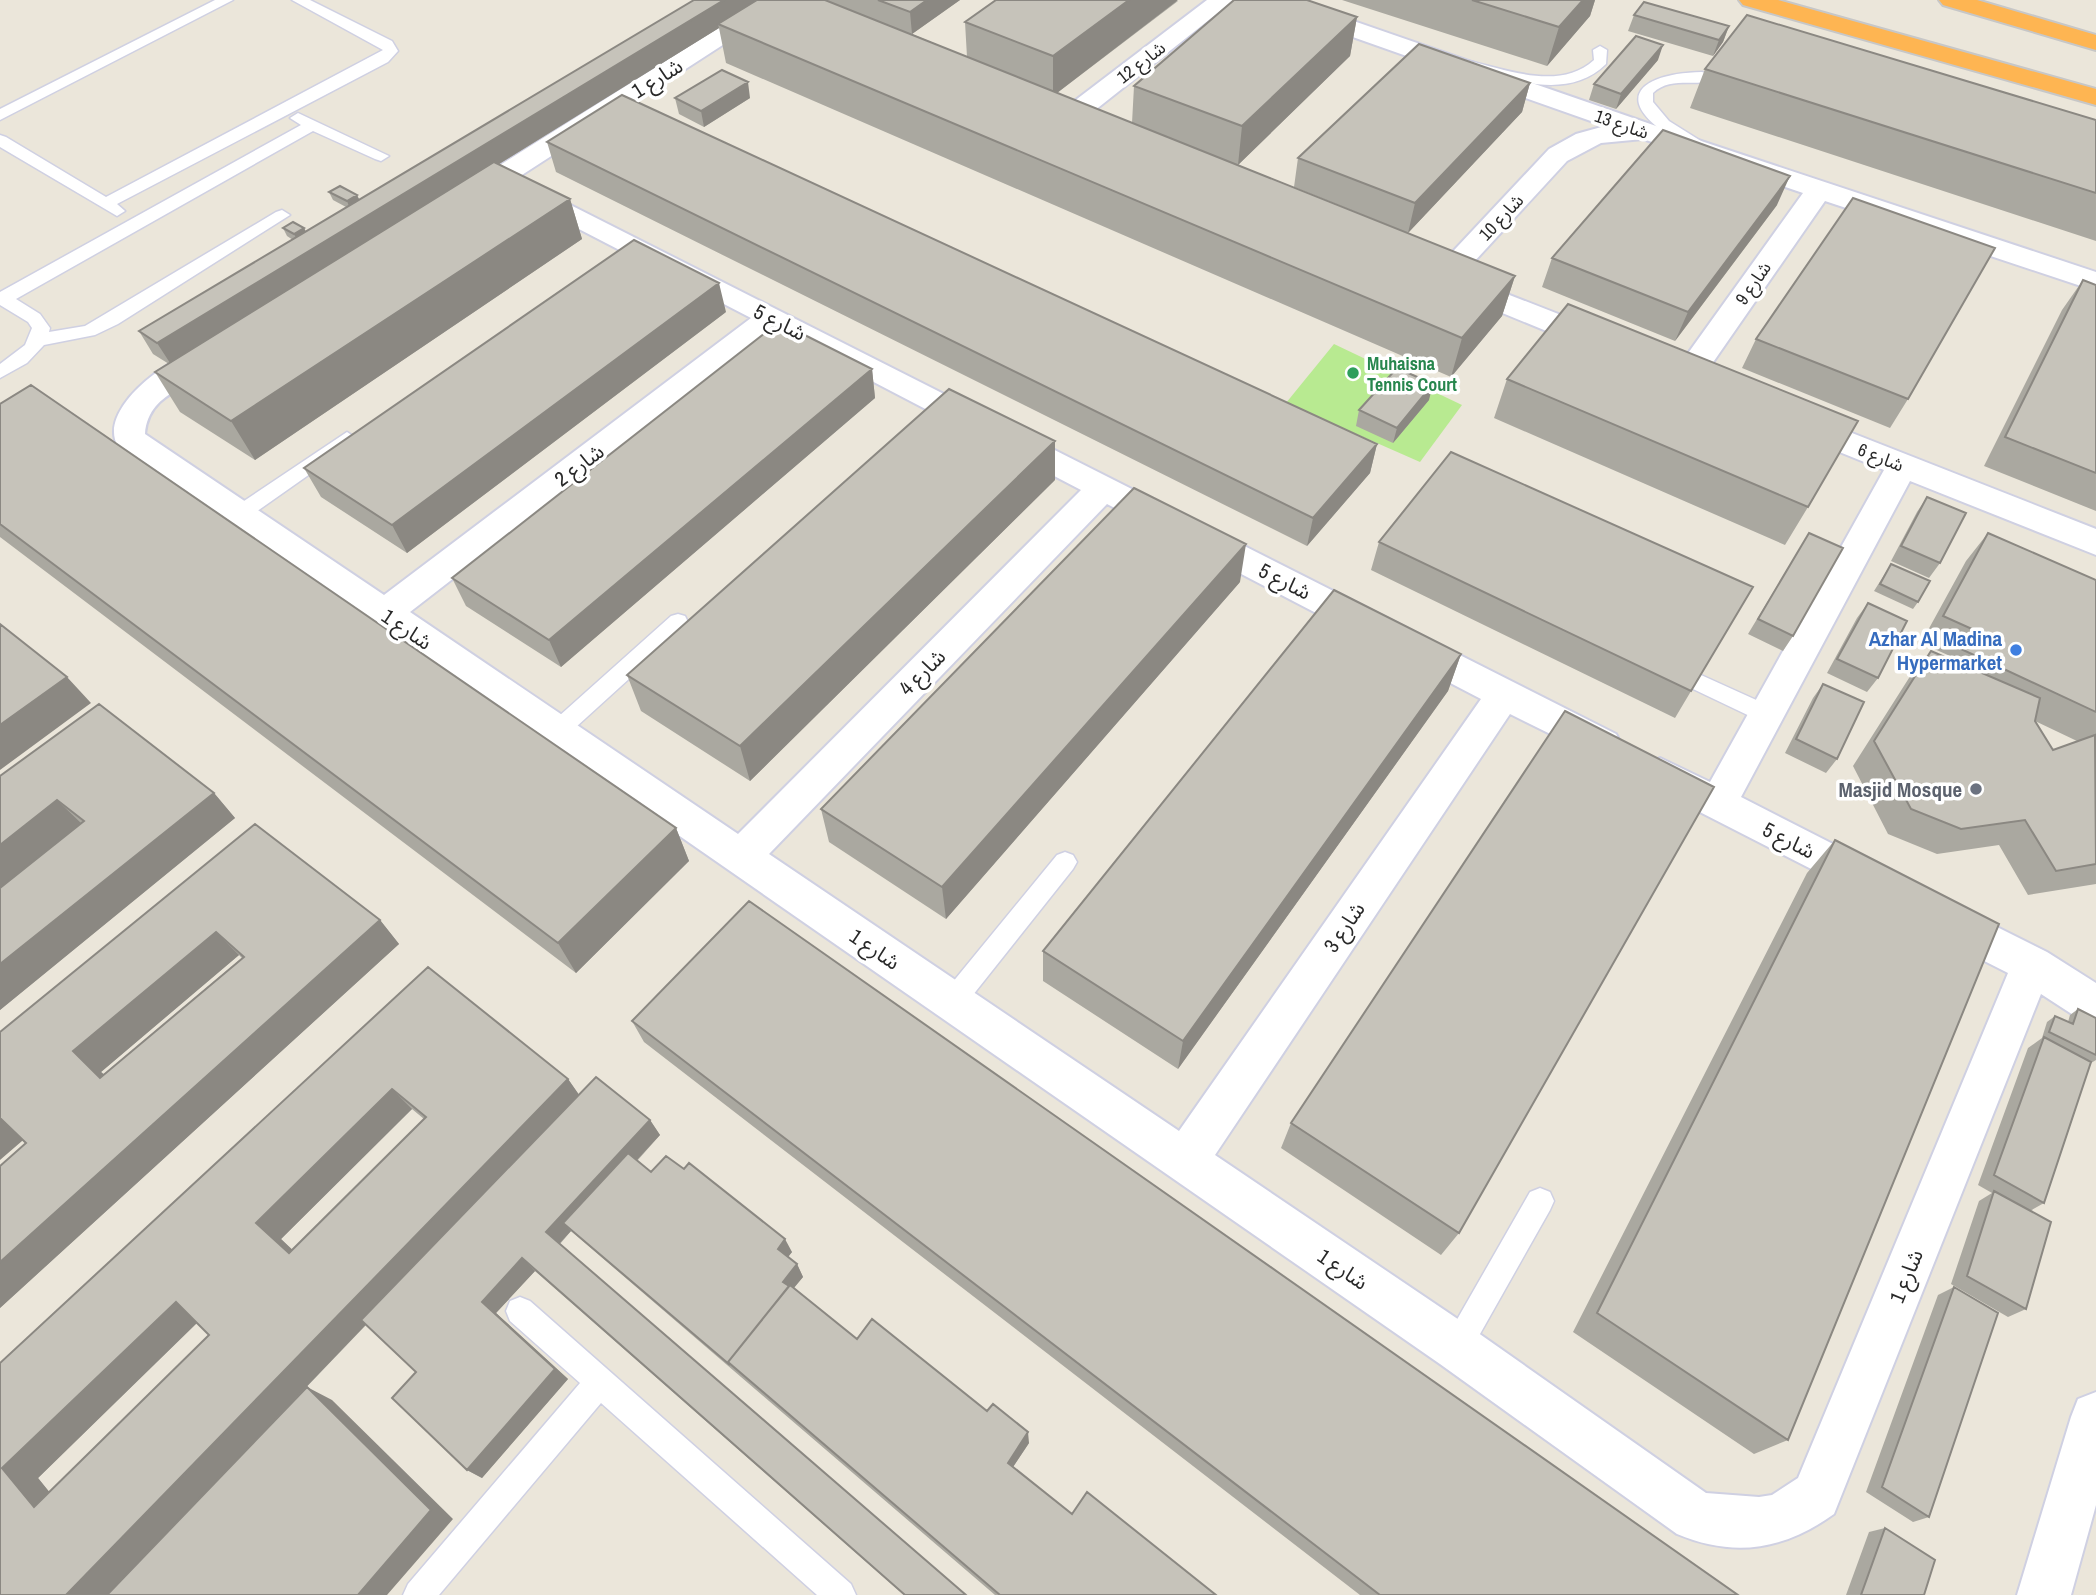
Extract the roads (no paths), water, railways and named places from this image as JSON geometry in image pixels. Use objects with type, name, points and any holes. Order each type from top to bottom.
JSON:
[{"type":"highway","points":[[1751,0],[2096,97]]},
{"type":"highway","points":[[1951,0],[2096,43]]},
{"type":"street","name":"شارع 12","points":[[1061,124],[1222,0]]},
{"type":"street","name":"شارع 13","points":[[1270,0],[1708,153],[2096,282]]},
{"type":"street","name":"شارع 1","points":[[430,220],[782,7]]},
{"type":"street","points":[[1549,98],[1565,127],[1564,141],[1558,155]]},
{"type":"street","name":"شارع 10","points":[[1622,351],[1431,273],[1573,143],[1595,135],[1650,133]]},
{"type":"street","name":"شارع 5","points":[[500,177],[2032,965],[2060,986],[2096,1006]]},
{"type":"street","name":"شارع 9","points":[[1687,377],[1819,190]]},
{"type":"street","name":"شارع 2","points":[[385,613],[772,317]]},
{"type":"street","name":"شارع 1","points":[[233,342],[146,396],[134,410],[128,425],[129,438],[1457,1347],[1695,1516],[1730,1525],[1764,1524],[1793,1514],[1816,1496],[2032,965]]},
{"type":"street","name":"شارع 6","points":[[1775,414],[2096,544]]},
{"type":"street","points":[[1718,804],[1902,466]]},
{"type":"street","name":"شارع 4","points":[[741,857],[1104,488]]},
{"type":"street","name":"شارع 3","points":[[1185,1161],[1504,694]]},
{"type":"street","name":"شارع 5","points":[[2032,965],[2071,971],[2096,982]]},
{"type":"street","points":[[2044,1595],[2096,1418]]},
{"type":"lane","points":[[0,115],[226,0]]},
{"type":"lane","points":[[104,204],[383,59],[391,51],[387,44],[299,0]]},
{"type":"lane","points":[[1434,58],[1523,76],[1563,80],[1581,77],[1594,70],[1601,61],[1600,50]]},
{"type":"lane","points":[[1708,153],[1660,120],[1646,102],[1648,92],[1656,83],[1671,77],[1711,77]]},
{"type":"lane","points":[[282,111],[381,156]]},
{"type":"lane","points":[[0,372],[29,353],[39,340],[41,328],[34,318],[2,298],[312,125]]},
{"type":"lane","points":[[0,140],[137,224]]},
{"type":"lane","points":[[39,340],[89,331],[112,320],[282,215]]},
{"type":"lane","points":[[239,514],[347,438]]},
{"type":"lane","points":[[557,731],[678,622]]},
{"type":"lane","points":[[1701,683],[1766,714]]},
{"type":"lane","points":[[953,1002],[1065,862]]},
{"type":"lane","points":[[1457,1347],[1540,1200]]},
{"type":"lane","points":[[520,1311],[840,1595]]},
{"type":"lane","points":[[419,1595],[600,1382]]},
{"type":"place","name":"Muhaisna Tennis Court","points":[[1353,373]]},
{"type":"place","name":"Azhar Al Madina Hypermarket","points":[[2016,650]]},
{"type":"place","name":"Masjid Mosque","points":[[1976,789]]}]
